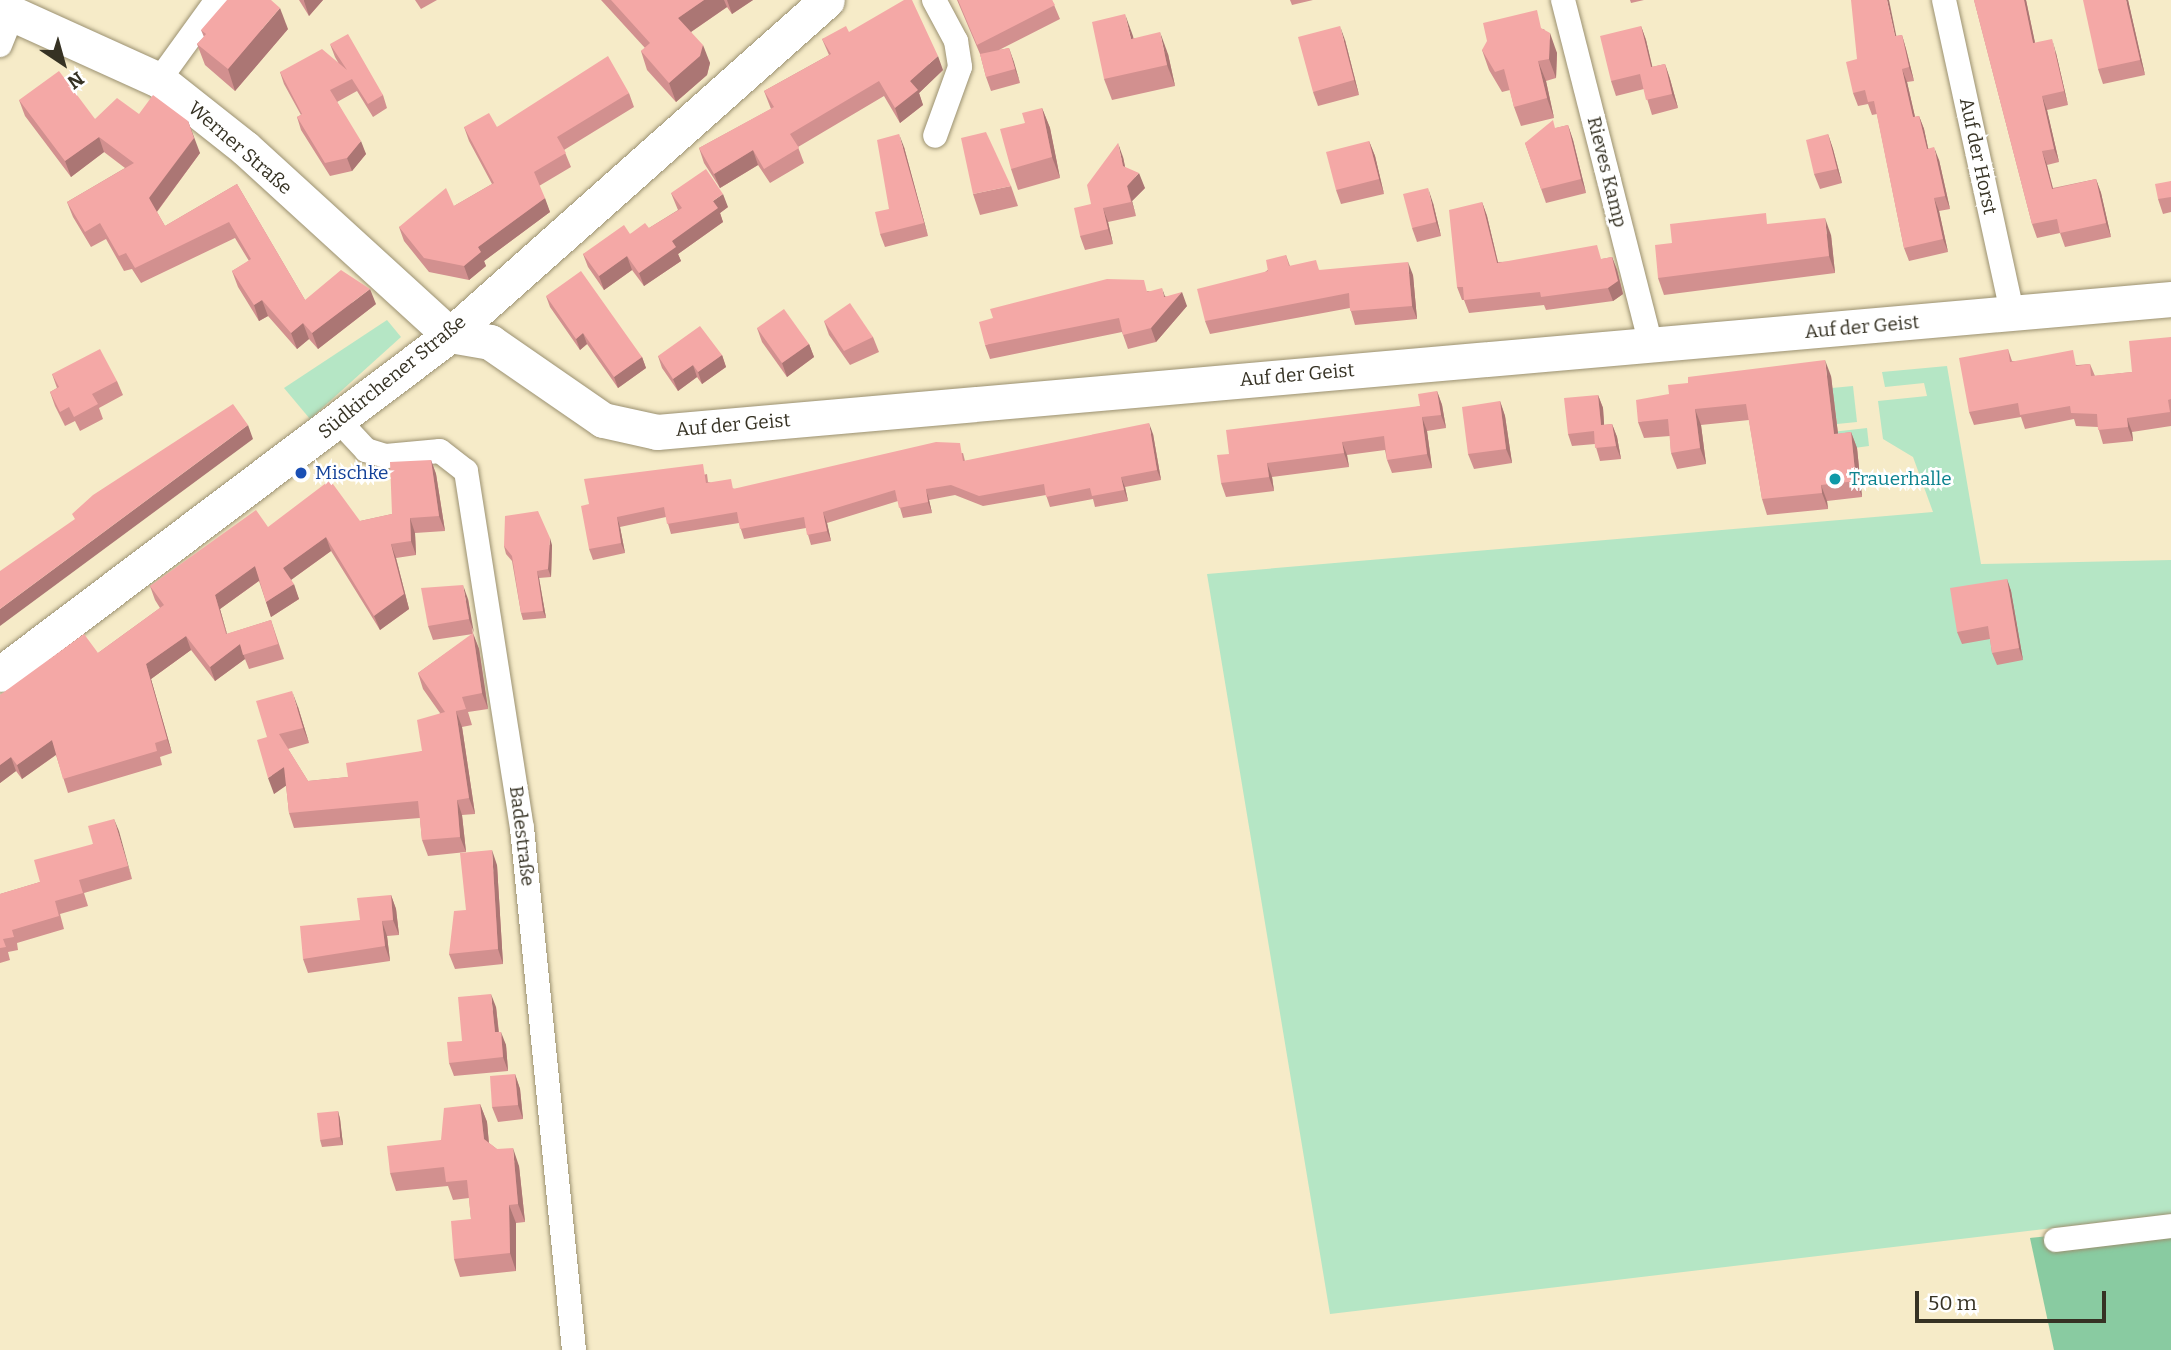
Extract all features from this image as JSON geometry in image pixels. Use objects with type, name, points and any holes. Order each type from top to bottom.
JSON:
[{"type":"street","points":[[159,80],[217,0]]},
{"type":"street","points":[[934,0],[956,41],[960,67],[935,136]]},
{"type":"street","name":"Rieves Kamp","points":[[1563,0],[1651,344]]},
{"type":"street","name":"Auf der Horst","points":[[1944,0],[2012,313]]},
{"type":"street","name":"Südkirchener Straße","points":[[0,674],[450,335],[820,2]]},
{"type":"street","points":[[0,46],[7,10]]},
{"type":"street","name":"Werner Straße","points":[[7,10],[159,80],[245,148],[450,335]]},
{"type":"street","name":"Auf der Geist","points":[[450,335],[489,342],[603,420],[657,432],[2171,299]]},
{"type":"street","name":"Badestraße","points":[[339,421],[366,450],[386,456],[440,451],[466,471],[522,828],[574,1350]]},
{"type":"street","points":[[2056,1240],[2171,1226]]},
{"type":"green space","points":[[387,320],[401,337],[310,419],[284,388]]},
{"type":"green space","points":[[1947,366],[1981,564],[2171,560],[2171,1214],[1330,1314],[1207,574],[1933,512],[1913,457],[1883,439],[1878,401],[1927,396],[1924,383],[1885,387],[1882,372]]},
{"type":"green space","points":[[1853,386],[1857,422],[1837,424],[1832,388]]},
{"type":"green space","points":[[1867,428],[1869,446],[1824,452],[1814,434]]},
{"type":"green space","points":[[2171,1224],[2171,1350],[2054,1350],[2030,1238]]},
{"type":"building","points":[[227,0],[271,0],[280,8],[228,69],[197,44],[206,34],[201,30]]},
{"type":"building","points":[[611,0],[704,0],[678,18],[703,45],[700,56],[669,83],[641,51],[650,43]]},
{"type":"building","points":[[904,0],[912,0],[938,56],[910,81],[918,90],[895,108],[879,81],[790,134],[799,148],[764,169],[753,150],[714,174],[699,148],[774,107],[764,91],[831,54],[822,39],[846,26],[849,32]]},
{"type":"building","points":[[958,0],[1052,0],[1055,5],[977,45]]},
{"type":"building","points":[[1851,0],[1887,0],[1895,36],[1902,35],[1909,67],[1902,69],[1913,117],[1919,116],[1927,149],[1934,147],[1945,196],[1934,198],[1943,239],[1904,248],[1874,101],[1868,102],[1865,90],[1853,93],[1846,62],[1857,59]]},
{"type":"building","points":[[1974,0],[2024,0],[2033,43],[2052,39],[2064,91],[2042,96],[2054,149],[2042,151],[2052,189],[2096,179],[2106,223],[2060,233],[2057,219],[2032,224]]},
{"type":"building","points":[[2083,0],[2126,0],[2140,60],[2098,69]]},
{"type":"building","points":[[1537,10],[1541,28],[1550,33],[1549,59],[1538,61],[1547,98],[1514,107],[1504,69],[1495,72],[1482,50],[1487,41],[1483,23]]},
{"type":"building","points":[[1125,14],[1131,39],[1160,32],[1167,65],[1104,79],[1092,22]]},
{"type":"building","points":[[1340,26],[1354,80],[1313,92],[1298,37]]},
{"type":"building","points":[[1641,26],[1651,67],[1665,64],[1672,94],[1646,100],[1640,74],[1611,81],[1600,36]]},
{"type":"building","points":[[348,34],[383,95],[368,104],[352,79],[330,90],[361,141],[347,158],[325,163],[297,117],[302,114],[280,72],[322,49],[347,70],[330,44]]},
{"type":"building","points":[[1009,48],[1015,69],[986,77],[980,54]]},
{"type":"building","points":[[608,56],[629,93],[557,137],[566,153],[534,172],[545,198],[478,247],[481,252],[464,266],[424,258],[399,227],[446,188],[454,206],[494,183],[464,127],[489,113],[497,127]]},
{"type":"building","points":[[59,71],[95,119],[117,98],[139,114],[153,95],[188,121],[194,138],[149,198],[165,226],[237,184],[305,300],[341,270],[370,289],[312,333],[303,323],[291,333],[262,300],[254,305],[232,271],[251,259],[229,222],[135,268],[126,253],[119,256],[100,223],[85,232],[67,202],[134,163],[99,137],[65,161],[19,100]]},
{"type":"building","points":[[1042,108],[1052,157],[1011,169],[1000,129],[1025,123],[1022,113]]},
{"type":"building","points":[[1553,120],[1555,128],[1568,125],[1581,179],[1541,189],[1525,143]]},
{"type":"building","points":[[986,132],[1011,186],[973,194],[961,138]]},
{"type":"building","points":[[899,134],[924,223],[880,234],[875,212],[889,209],[877,140]]},
{"type":"building","points":[[1828,134],[1837,169],[1814,174],[1806,140]]},
{"type":"building","points":[[1369,141],[1379,179],[1336,190],[1326,152]]},
{"type":"building","points":[[1118,143],[1123,166],[1139,173],[1127,186],[1131,202],[1103,208],[1108,229],[1080,236],[1074,208],[1091,204],[1087,185]]},
{"type":"building","points":[[706,169],[723,194],[713,201],[718,208],[672,241],[676,247],[639,273],[627,256],[599,276],[583,254],[624,225],[630,234],[645,223],[649,228],[682,208],[671,193]]},
{"type":"building","points":[[2171,181],[2171,197],[2158,199],[2155,184]]},
{"type":"building","points":[[1428,188],[1436,222],[1412,228],[1403,194]]},
{"type":"building","points":[[1482,202],[1497,263],[1597,245],[1601,259],[1612,257],[1618,281],[1608,288],[1541,297],[1540,292],[1464,300],[1463,287],[1457,287],[1449,210]]},
{"type":"building","points":[[1766,213],[1767,224],[1825,218],[1829,256],[1658,278],[1655,245],[1672,243],[1670,224]]},
{"type":"building","points":[[1286,255],[1289,266],[1316,260],[1319,270],[1408,262],[1412,306],[1350,311],[1349,293],[1205,321],[1197,289],[1268,271],[1266,260]]},
{"type":"building","points":[[581,271],[642,357],[614,377],[583,333],[576,339],[546,296]]},
{"type":"building","points":[[1107,279],[1144,280],[1147,292],[1162,288],[1164,297],[1182,292],[1151,328],[1123,335],[1119,318],[985,345],[979,322],[993,318],[990,309]]},
{"type":"building","points":[[850,303],[873,337],[844,351],[824,321]]},
{"type":"building","points":[[784,309],[809,344],[782,363],[757,328]]},
{"type":"building","points":[[700,326],[722,355],[698,372],[693,365],[673,379],[658,356]]},
{"type":"building","points":[[2171,337],[2171,399],[2168,400],[2170,412],[2127,418],[2128,427],[2098,430],[2097,414],[2071,413],[2070,406],[2020,415],[2018,403],[1969,412],[1959,358],[2008,349],[2010,362],[2073,350],[2076,366],[2090,364],[2091,376],[2132,372],[2129,341]]},
{"type":"building","points":[[100,349],[117,381],[92,394],[98,404],[74,417],[69,407],[60,412],[50,392],[59,387],[52,374]]},
{"type":"building","points":[[1825,360],[1834,434],[1851,432],[1856,481],[1821,485],[1822,493],[1762,499],[1746,404],[1695,409],[1700,448],[1671,453],[1668,419],[1638,422],[1636,400],[1669,394],[1668,385],[1688,383],[1688,377]]},
{"type":"building","points":[[1437,391],[1441,415],[1422,417],[1427,454],[1387,460],[1384,436],[1342,442],[1344,453],[1267,463],[1269,477],[1221,483],[1217,455],[1229,454],[1226,430],[1420,406],[1418,394]]},
{"type":"building","points":[[1598,395],[1601,425],[1612,424],[1616,446],[1595,448],[1594,431],[1568,434],[1564,398]]},
{"type":"building","points":[[1500,401],[1506,449],[1468,454],[1462,407]]},
{"type":"building","points":[[233,404],[248,425],[0,609],[0,571],[75,519],[72,514],[93,495]]},
{"type":"building","points":[[1149,423],[1157,470],[1121,477],[1124,490],[1092,496],[1090,488],[1046,497],[1044,484],[979,496],[951,485],[926,489],[928,502],[899,508],[895,490],[823,512],[827,531],[807,535],[804,517],[740,529],[737,512],[667,524],[664,507],[617,517],[621,543],[589,549],[581,506],[589,504],[584,479],[703,464],[706,483],[731,479],[733,489],[936,442],[960,443],[963,461]]},
{"type":"building","points":[[431,460],[439,516],[410,518],[411,541],[391,544],[404,594],[374,616],[326,537],[283,568],[294,584],[266,602],[255,566],[215,595],[226,634],[271,620],[278,644],[243,655],[240,644],[210,667],[186,636],[146,664],[167,739],[155,743],[157,751],[63,779],[52,740],[17,765],[11,757],[0,765],[0,695],[84,634],[98,653],[164,605],[150,586],[256,510],[268,527],[330,480],[360,521],[392,514],[390,462]]},
{"type":"building","points":[[538,511],[550,538],[548,569],[537,571],[543,611],[521,613],[512,556],[504,546],[505,516]]},
{"type":"building","points":[[2007,579],[2019,648],[1992,653],[1988,626],[1957,632],[1950,588]]},
{"type":"building","points":[[463,585],[469,619],[428,626],[421,588]]},
{"type":"building","points":[[473,633],[482,693],[462,697],[466,709],[456,711],[469,798],[457,800],[460,837],[422,840],[418,801],[289,813],[284,767],[268,778],[257,740],[267,737],[256,701],[292,691],[303,728],[279,734],[308,781],[348,777],[346,763],[422,751],[417,720],[445,712],[418,673]]},
{"type":"building","points":[[114,819],[128,866],[79,880],[83,893],[55,901],[59,916],[12,930],[14,937],[3,939],[6,947],[0,948],[0,894],[40,882],[34,860],[93,844],[88,826]]},
{"type":"building","points":[[492,850],[498,949],[449,954],[454,911],[466,910],[460,853]]},
{"type":"building","points":[[391,895],[393,920],[382,921],[385,946],[303,959],[300,926],[360,920],[357,898]]},
{"type":"building","points":[[491,994],[495,1032],[501,1032],[503,1057],[449,1063],[447,1042],[462,1041],[458,997]]},
{"type":"building","points":[[515,1074],[518,1105],[492,1107],[490,1076]]},
{"type":"building","points":[[480,1104],[484,1139],[497,1149],[513,1148],[518,1204],[509,1205],[510,1253],[454,1259],[451,1221],[471,1219],[467,1180],[446,1182],[444,1167],[390,1173],[387,1146],[441,1140],[444,1108]]},
{"type":"building","points":[[338,1111],[340,1137],[320,1140],[317,1113]]},
{"type":"place","name":"Mischke","points":[[301,473]]},
{"type":"place","name":"Trauerhalle","points":[[1835,479]]}]
